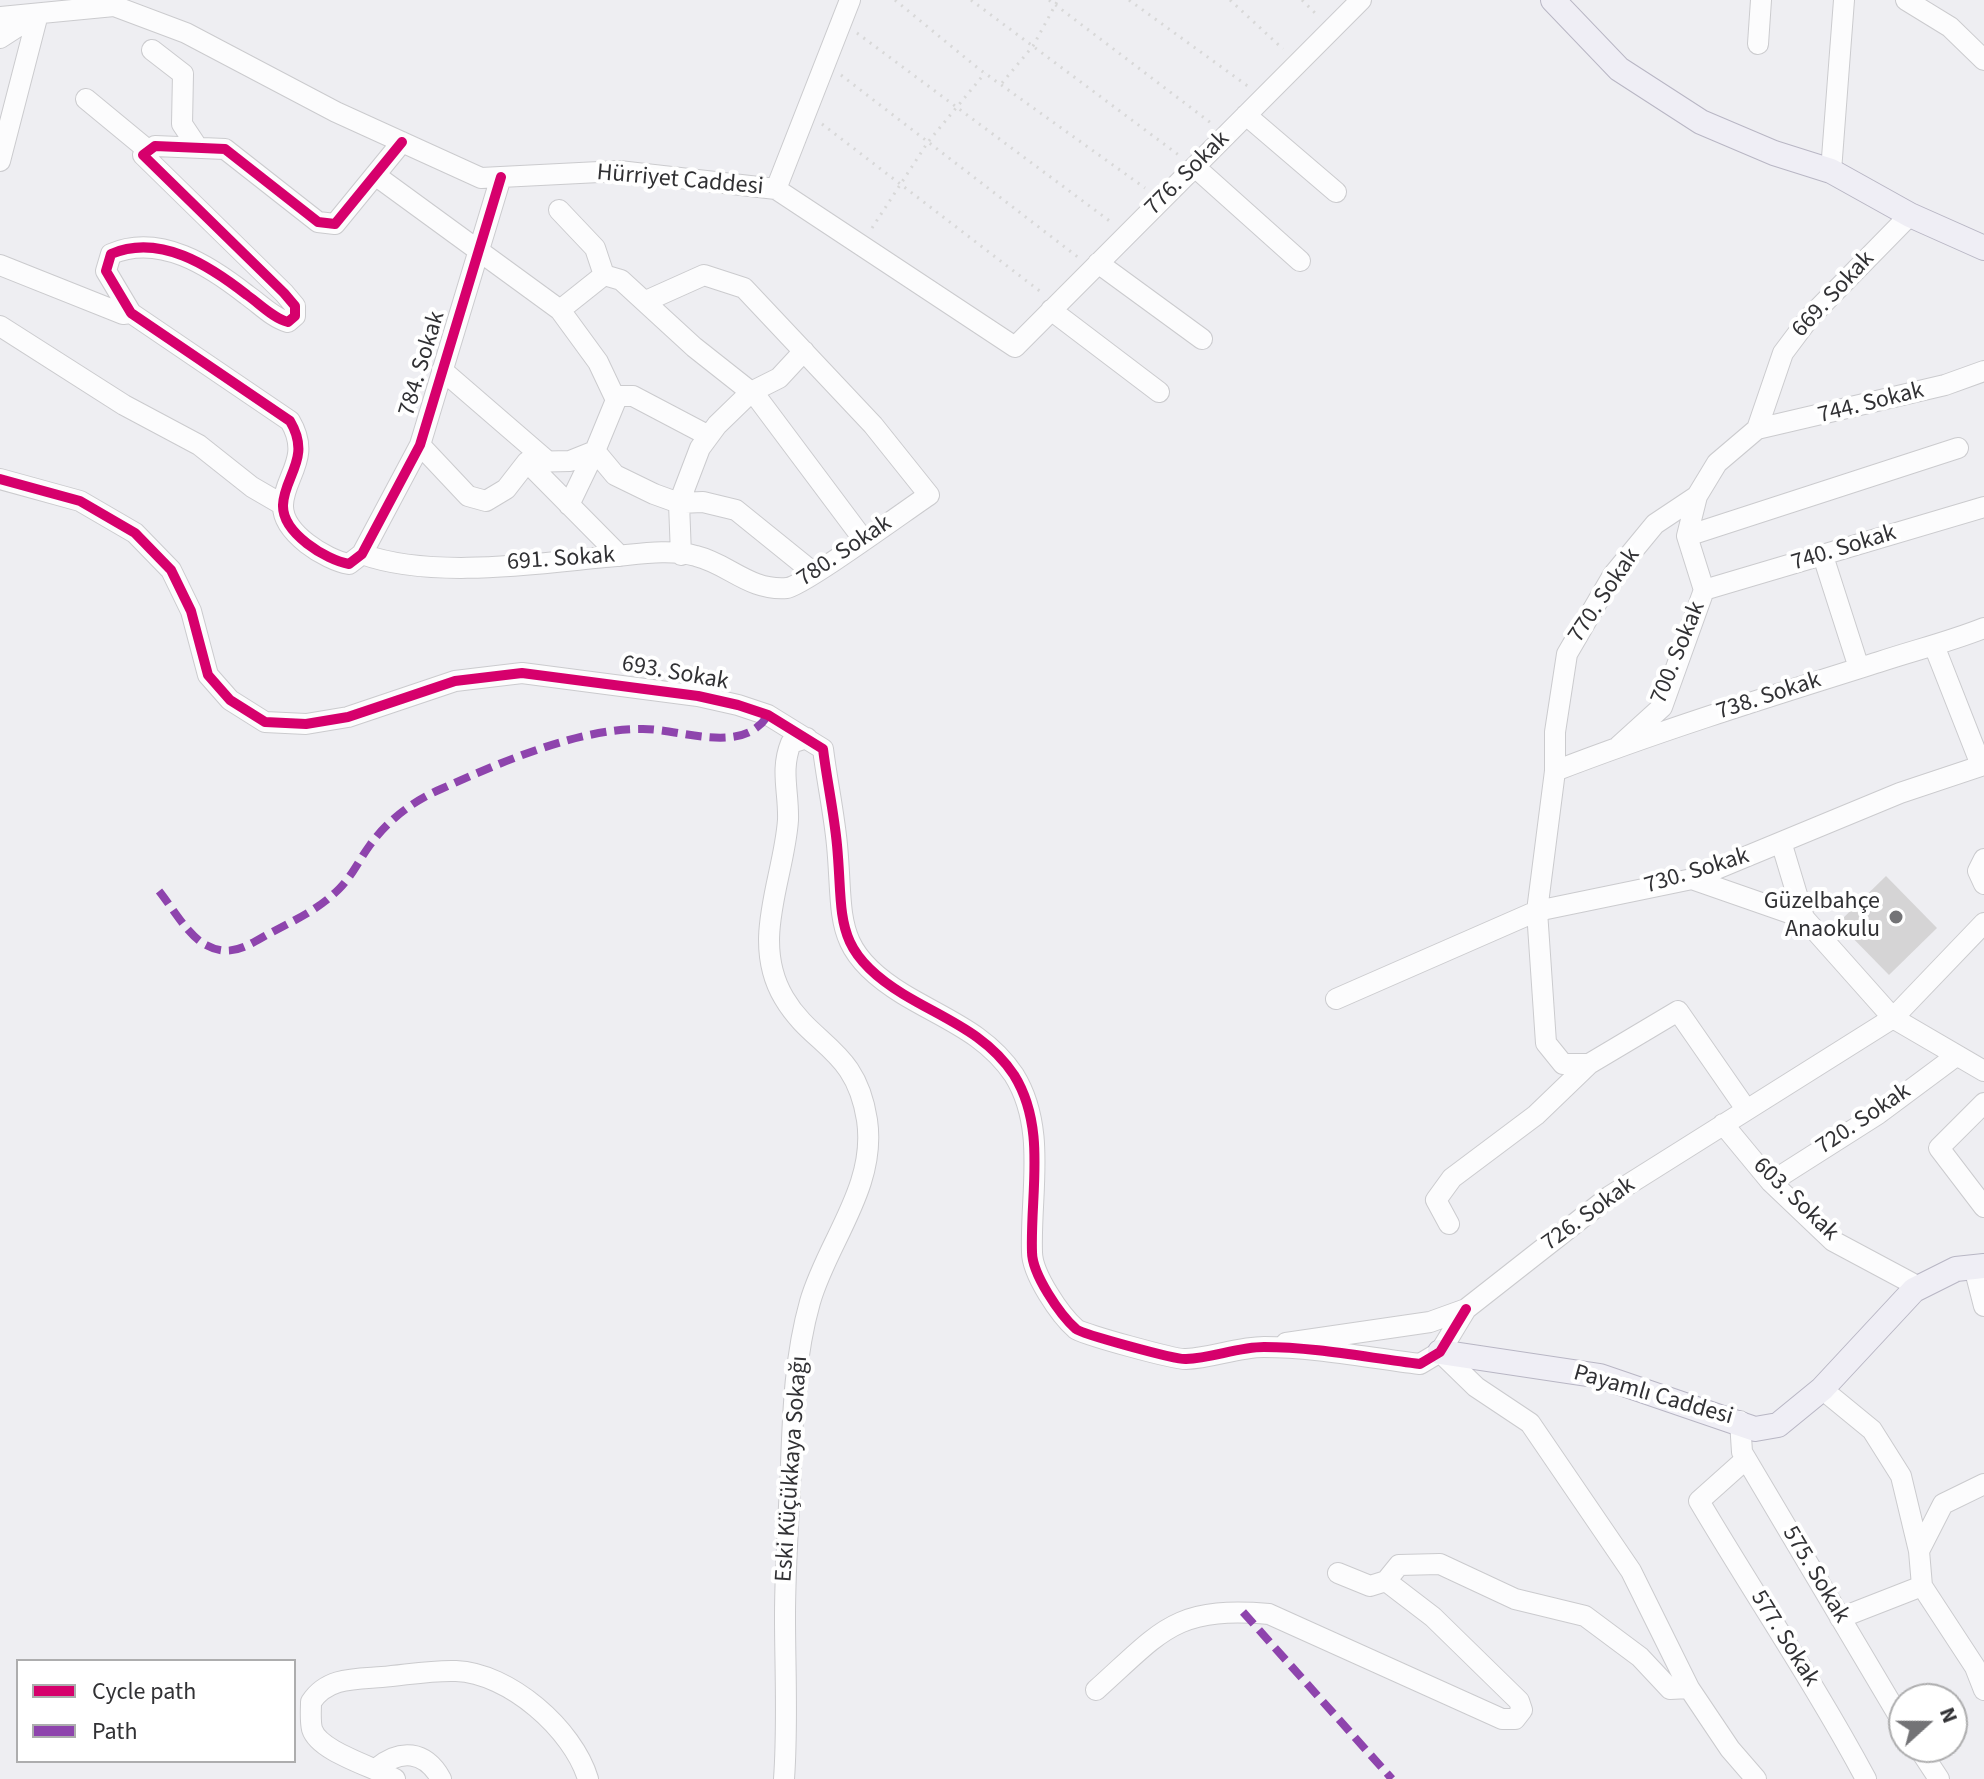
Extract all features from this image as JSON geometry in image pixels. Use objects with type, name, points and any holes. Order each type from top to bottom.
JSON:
[{"type":"main road","points":[[1553,0],[1619,69],[1701,122],[1774,153],[1831,171],[1910,215],[1984,248]]},
{"type":"main road","name":"Payamlı Caddesi","points":[[1440,1352],[1600,1376],[1740,1421],[1755,1429],[1778,1425],[1822,1389],[1919,1287],[1956,1269],[1979,1266]]},
{"type":"street","points":[[776,189],[850,0]]},
{"type":"street","name":"776. Sokak","points":[[1015,347],[1361,0]]},
{"type":"street","points":[[1758,44],[1761,0]]},
{"type":"street","points":[[1831,171],[1844,0]]},
{"type":"street","points":[[1906,0],[1950,27],[1984,60]]},
{"type":"street","name":"Hürriyet Caddesi","points":[[0,17],[114,6],[186,33],[336,112],[481,178],[619,171],[776,189],[1015,347]]},
{"type":"street","points":[[0,38],[38,14]]},
{"type":"street","points":[[0,161],[38,14]]},
{"type":"street","points":[[152,50],[183,74],[182,124],[198,148]]},
{"type":"street","points":[[86,99],[149,151]]},
{"type":"street","points":[[1246,115],[1336,192]]},
{"type":"street","points":[[0,326],[124,405],[199,445],[252,487],[283,505],[296,469],[298,440],[290,421],[131,313],[106,264],[111,254],[132,248],[182,254],[219,273],[284,321],[292,320],[296,313],[284,293],[143,155],[155,146],[225,149],[318,222],[335,224],[402,142]]},
{"type":"street","points":[[1195,167],[1300,261]]},
{"type":"street","points":[[375,175],[560,310],[598,362],[616,400]]},
{"type":"street","name":"784. Sokak","points":[[362,554],[420,445],[501,177]]},
{"type":"street","points":[[559,210],[595,248],[604,275]]},
{"type":"street","name":"669. Sokak","points":[[1757,429],[1783,353],[1810,317],[1910,215]]},
{"type":"street","points":[[0,265],[123,314],[131,313]]},
{"type":"street","points":[[1096,266],[1202,339]]},
{"type":"street","points":[[560,310],[604,275],[614,276],[646,301],[694,347],[751,392],[863,539]]},
{"type":"street","points":[[646,301],[704,275],[744,288],[804,351],[779,378],[751,392],[709,436],[679,503],[681,555]]},
{"type":"street","points":[[1054,307],[1159,392]]},
{"type":"street","name":"780. Sokak","points":[[754,586],[790,589],[929,495],[873,425],[804,351]]},
{"type":"street","points":[[442,370],[536,461],[569,505],[620,556]]},
{"type":"street","name":"744. Sokak","points":[[1757,429],[1931,389],[1984,371]]},
{"type":"street","points":[[569,505],[618,396],[633,396],[709,436]]},
{"type":"street","points":[[1687,536],[1697,496],[1717,463],[1757,429]]},
{"type":"street","points":[[420,445],[468,496],[486,501],[506,489],[536,461],[570,461],[595,451]]},
{"type":"street","points":[[1687,536],[1958,448]]},
{"type":"street","points":[[595,451],[615,475],[679,503],[703,502],[736,510],[814,573]]},
{"type":"street","name":"693. Sokak","points":[[0,479],[80,501],[135,533],[171,570],[191,611],[208,675],[230,700],[265,722],[306,724],[348,717],[405,695],[455,681],[522,673],[712,699],[768,715],[823,749],[837,846],[837,895],[842,921],[859,959],[903,994],[964,1026],[996,1053],[1022,1091],[1032,1115],[1034,1146],[1032,1257],[1041,1282],[1077,1331]]},
{"type":"street","name":"770. Sokak","points":[[1555,771],[1555,732],[1567,654],[1613,575],[1655,524],[1697,496]]},
{"type":"street","name":"691. Sokak","points":[[283,505],[295,531],[334,561],[349,564],[362,554],[381,561],[445,566],[528,565],[620,556],[681,555],[697,556],[754,586]]},
{"type":"street","name":"740. Sokak","points":[[1704,590],[1984,507]]},
{"type":"street","name":"700. Sokak","points":[[1619,746],[1662,707],[1704,590],[1687,536]]},
{"type":"street","points":[[1823,556],[1859,668]]},
{"type":"street","name":"738. Sokak","points":[[1555,771],[1619,746],[1859,668],[1935,648],[1984,628]]},
{"type":"street","points":[[1935,648],[1983,765]]},
{"type":"street","name":"Eski Küçükkaya Sokağı","points":[[784,1779],[788,1705],[786,1583],[798,1359],[812,1295],[858,1190],[867,1145],[867,1121],[851,1071],[842,1057],[793,1011],[772,972],[771,916],[788,820],[783,762],[791,743],[807,738]]},
{"type":"street","name":"730. Sokak","points":[[1336,999],[1537,911],[1692,879],[1782,845],[1900,793],[1983,765]]},
{"type":"street","points":[[1555,771],[1537,911],[1546,1043],[1563,1064],[1589,1064]]},
{"type":"street","points":[[1782,845],[1804,918],[1893,1018],[1984,1071]]},
{"type":"street","points":[[1984,859],[1978,871],[1984,884]]},
{"type":"street","points":[[1692,879],[1804,918]]},
{"type":"street","name":"726. Sokak","points":[[1263,1347],[1430,1322],[1466,1309],[1610,1196],[1893,1018],[1984,923]]},
{"type":"street","points":[[1449,1224],[1436,1200],[1452,1178],[1536,1115],[1589,1064],[1678,1011],[1746,1109]]},
{"type":"street","name":"720. Sokak","points":[[1771,1182],[1878,1114],[1956,1056]]},
{"type":"street","points":[[1984,1103],[1939,1148],[1984,1207]]},
{"type":"street","name":"603. Sokak","points":[[1723,1124],[1771,1182],[1833,1241],[1919,1287]]},
{"type":"street","points":[[1979,1266],[1984,1306]]},
{"type":"street","points":[[1466,1309],[1440,1352],[1476,1387],[1530,1423],[1631,1571],[1689,1688],[1730,1749],[1756,1779]]},
{"type":"street","name":"Payamlı Caddesi","points":[[1077,1331],[1183,1360],[1263,1347],[1420,1364],[1440,1352]]},
{"type":"street","points":[[1822,1389],[1872,1430],[1901,1476],[1919,1551],[1922,1586],[1979,1667],[1984,1690]]},
{"type":"street","name":"575. Sokak","points":[[1740,1421],[1742,1452],[1888,1698]]},
{"type":"street","name":"577. Sokak","points":[[1746,1459],[1699,1501],[1830,1713],[1866,1779]]},
{"type":"street","points":[[1919,1551],[1943,1504],[1984,1484]]},
{"type":"street","points":[[1338,1573],[1370,1586],[1386,1581],[1399,1565],[1440,1564],[1515,1599],[1585,1616],[1640,1657],[1670,1689],[1689,1688]]},
{"type":"street","points":[[1096,1690],[1159,1634],[1187,1618],[1226,1611],[1269,1614],[1502,1719],[1515,1719],[1522,1710],[1519,1701],[1433,1617],[1386,1581]]},
{"type":"street","points":[[1840,1618],[1922,1586]]},
{"type":"street","points":[[395,1779],[324,1744],[313,1731],[311,1702],[316,1695],[343,1680],[459,1671],[506,1686],[529,1700],[563,1734],[588,1779]]},
{"type":"street","points":[[377,1768],[391,1757],[409,1754],[431,1765],[441,1779]]},
{"type":"path","points":[[895,0],[985,73],[1161,200]]},
{"type":"path","points":[[971,0],[1195,167]]},
{"type":"path","points":[[1049,0],[1056,2],[1226,135]]},
{"type":"path","points":[[1129,0],[1264,97]]},
{"type":"path","points":[[1230,0],[1298,63]]},
{"type":"path","points":[[1001,84],[1033,46],[1056,2]]},
{"type":"path","points":[[841,22],[1127,235]]},
{"type":"path","points":[[825,63],[1096,266]]},
{"type":"path","points":[[861,245],[928,142],[985,73]]},
{"type":"path","points":[[806,112],[1054,307]]},
{"type":"building","name":"Güzelbahçe Anaokulu","points":[[1886,876],[1937,928],[1889,975],[1838,923]]},
{"type":"marked path","points":[[159,891],[199,941],[214,949],[236,950],[321,904],[344,884],[370,845],[393,819],[421,799],[464,779],[514,758],[593,734],[643,729],[728,737],[757,727],[768,715]]},
{"type":"marked path","points":[[1243,1612],[1392,1779]]},
{"type":"cycle path","points":[[402,142],[335,224],[318,222],[225,149],[155,146],[143,155],[284,293],[295,306],[295,316],[288,322],[272,314],[217,273],[166,250],[148,247],[111,254],[106,271],[131,313],[290,421],[296,434],[298,456],[284,495],[285,515],[297,535],[307,544],[340,561],[349,564],[362,554],[420,445],[501,177]]},
{"type":"cycle path","points":[[0,479],[80,501],[135,533],[171,570],[191,611],[208,675],[230,700],[265,722],[306,724],[348,717],[455,681],[522,673],[698,696],[738,705],[768,715],[823,749],[836,833],[842,913],[852,947],[880,978],[991,1048],[1014,1075],[1024,1095],[1034,1139],[1033,1261],[1048,1294],[1076,1329],[1186,1359],[1244,1349],[1283,1347],[1420,1364],[1440,1352],[1466,1309]]},
{"type":"place","name":"Güzelbahçe Anaokulu","points":[[1896,917]]}]
